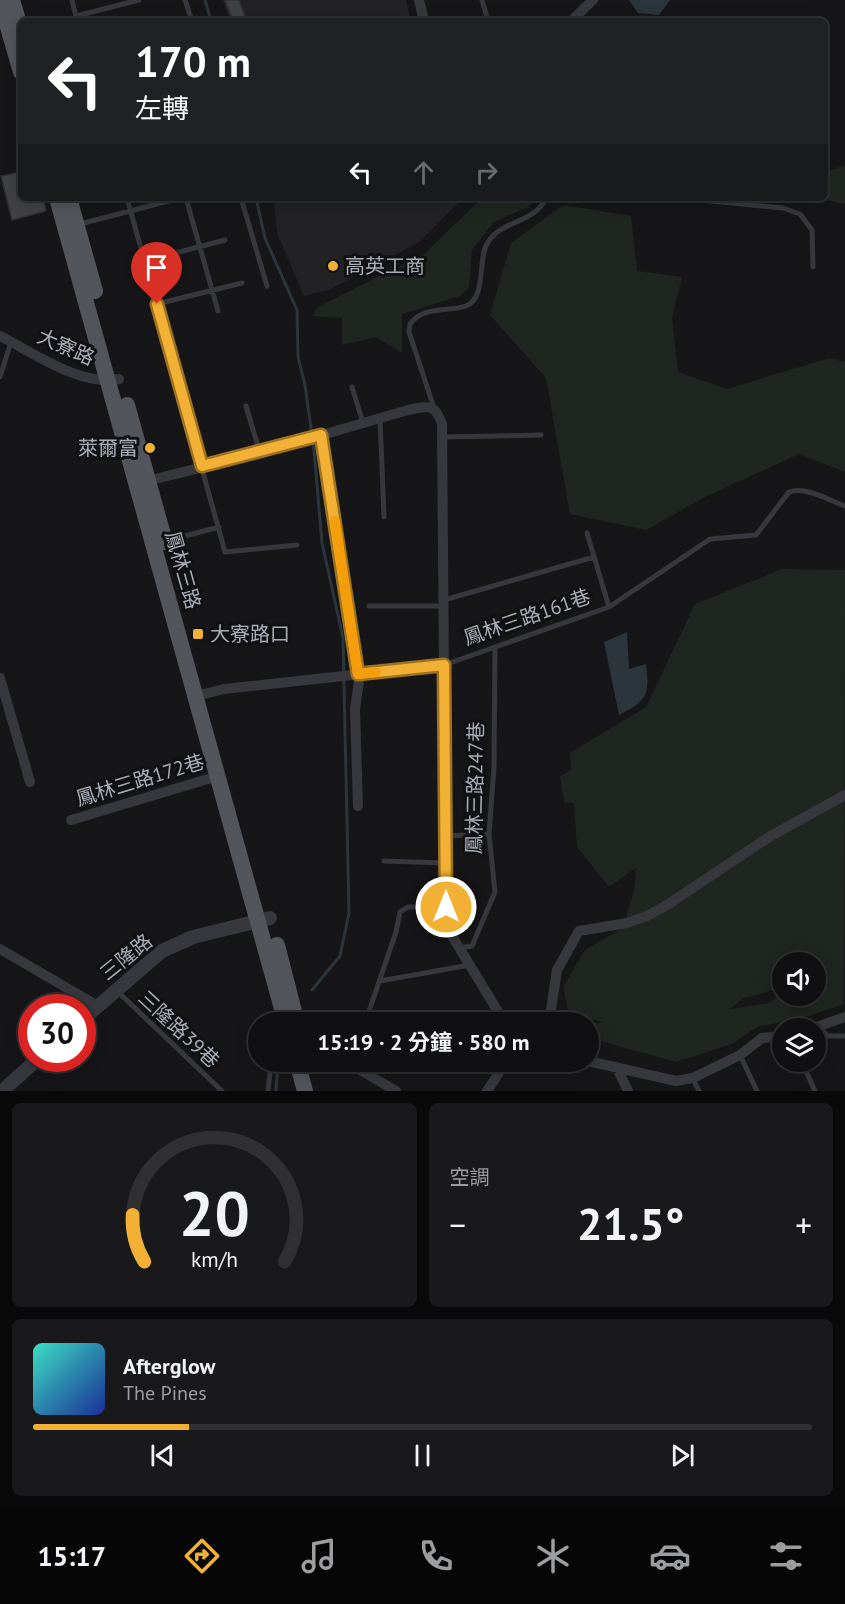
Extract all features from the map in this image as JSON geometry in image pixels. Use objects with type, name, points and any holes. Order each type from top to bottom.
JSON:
[{"type":"main road","points":[[0,0],[18,62]]},
{"type":"main road","points":[[12,0],[18,20]]},
{"type":"main road","name":"鳳林三路","points":[[58,201],[114,380]]},
{"type":"main road","name":"鳳林三路","points":[[70,201],[114,380],[265,920],[284,1012]]},
{"type":"main road","name":"鳳林三路","points":[[142,482],[165,542],[202,695],[218,776],[294,1012]]},
{"type":"main road","points":[[300,1072],[305,1091]]},
{"type":"main road","points":[[312,1072],[317,1091]]},
{"type":"street","points":[[418,0],[423,18]]},
{"type":"street","points":[[574,18],[593,0]]},
{"type":"street","name":"大寮路","points":[[0,336],[83,378],[114,380]]},
{"type":"street","points":[[142,482],[260,453],[380,418],[425,407],[434,408],[442,424],[444,603]]},
{"type":"street","points":[[315,436],[356,674],[357,806]]},
{"type":"street","name":"鳳林三路161巷","points":[[444,603],[444,665]]},
{"type":"street","points":[[202,695],[224,689],[444,665]]},
{"type":"street","name":"鳳林三路247巷","points":[[444,665],[446,926],[498,1012]]},
{"type":"street","points":[[0,678],[30,782]]},
{"type":"street","name":"鳳林三路172巷","points":[[71,820],[218,776]]},
{"type":"street","points":[[550,1012],[556,970],[579,931],[627,923],[647,916],[770,837],[845,795]]},
{"type":"street","name":"三隆路","points":[[98,1006],[162,951],[194,937],[265,920]]},
{"type":"street","points":[[0,949],[98,1006]]},
{"type":"street","points":[[826,1024],[845,1017]]},
{"type":"street","points":[[599,1064],[676,1081],[693,1078],[740,1055],[762,1038],[772,1037]]},
{"type":"street","points":[[617,1068],[628,1091]]},
{"type":"street","points":[[2,1091],[23,1072]]},
{"type":"street","points":[[365,1072],[396,1091]]},
{"type":"street","points":[[487,1091],[499,1073]]},
{"type":"lane","points":[[72,0],[77,18],[139,0]]},
{"type":"lane","points":[[185,0],[191,18]]},
{"type":"lane","points":[[482,0],[487,18]]},
{"type":"lane","points":[[128,201],[225,552],[297,545]]},
{"type":"lane","points":[[77,225],[168,201]]},
{"type":"lane","points":[[187,201],[218,311]]},
{"type":"lane","points":[[242,201],[267,286]]},
{"type":"lane","points":[[434,408],[410,332],[410,324],[420,315],[468,305],[475,300],[483,252],[488,241],[498,232],[535,214],[544,201]]},
{"type":"lane","points":[[712,201],[783,208],[800,214],[812,230],[813,267]]},
{"type":"lane","points":[[145,261],[225,240]]},
{"type":"lane","points":[[157,304],[242,283]]},
{"type":"lane","points":[[0,377],[11,342]]},
{"type":"lane","points":[[352,387],[363,423]]},
{"type":"lane","points":[[246,406],[260,453]]},
{"type":"lane","points":[[380,418],[384,517]]},
{"type":"lane","points":[[442,437],[541,435]]},
{"type":"lane","name":"鳳林三路161巷","points":[[444,665],[609,607],[711,539],[756,535],[789,492],[805,491],[845,506]]},
{"type":"lane","points":[[165,542],[219,527]]},
{"type":"lane","name":"鳳林三路161巷","points":[[586,533],[609,607]]},
{"type":"lane","name":"鳳林三路161巷","points":[[369,606],[444,603],[594,557]]},
{"type":"lane","name":"鳳林三路247巷","points":[[459,948],[476,943],[481,921],[494,899],[496,885],[489,834],[494,767],[495,647]]},
{"type":"lane","points":[[445,836],[489,834]]},
{"type":"lane","points":[[384,861],[446,863]]},
{"type":"lane","points":[[369,1012],[396,932],[400,912],[404,908],[446,907]]},
{"type":"lane","points":[[380,981],[470,965]]},
{"type":"lane","name":"三隆路39巷","points":[[116,990],[222,1091]]},
{"type":"lane","points":[[826,1034],[832,1037],[845,1036]]},
{"type":"lane","points":[[740,1055],[757,1091]]},
{"type":"lane","points":[[268,1091],[270,1072]]},
{"type":"lane","points":[[806,1072],[815,1091]]},
{"type":"lane","points":[[693,1078],[699,1091]]},
{"type":"shaded area","points":[[223,0],[406,0],[410,18],[229,18]]},
{"type":"shaded area","points":[[629,0],[670,0],[659,15],[638,13]]},
{"type":"shaded area","points":[[845,165],[845,204],[828,201],[828,171]]},
{"type":"shaded area","name":"高英工商","points":[[460,201],[419,242],[329,290],[304,296],[277,233],[274,202]]},
{"type":"shaded area","points":[[479,201],[534,201],[528,207],[494,222],[472,250],[469,287],[460,296],[402,314],[402,353],[376,337],[342,345],[342,318],[312,316],[318,307],[425,253]]},
{"type":"shaded area","points":[[563,205],[631,216],[637,271],[682,277],[672,318],[678,372],[727,389],[829,358],[845,362],[845,472],[799,454],[705,497],[646,530],[570,514],[546,378],[490,315],[511,243]]},
{"type":"shaded area","points":[[782,569],[845,570],[844,1004],[802,1018],[772,1018],[772,1024],[757,1027],[732,1044],[676,1062],[599,1040],[599,1023],[604,1022],[599,1021],[599,1012],[569,1012],[563,987],[585,950],[623,928],[635,886],[636,868],[609,887],[577,847],[574,803],[564,802],[560,776],[571,770],[570,753],[646,707],[695,604]]},
{"type":"shaded area","points":[[627,632],[629,669],[646,664],[647,690],[641,701],[619,715],[604,642]]},
{"type":"building","points":[[225,0],[239,0],[246,18],[232,18]]},
{"type":"building","points":[[18,173],[18,201],[44,201],[46,211],[12,220],[1,176]]},
{"type":"waterway","points":[[205,0],[210,18]]},
{"type":"waterway","points":[[257,201],[265,238],[297,310],[298,357],[305,385],[314,450],[322,543],[343,638],[349,913],[340,956],[312,990]]},
{"type":"waterway","points":[[276,1091],[277,1072]]},
{"type":"slow traffic","points":[[335,521],[358,674],[376,672]]},
{"type":"place","name":"高英工商","points":[[333,266]]},
{"type":"place","name":"萊爾富","points":[[150,448]]},
{"type":"place","name":"大寮路口","points":[[198,634]]},
{"type":"route","points":[[157,304],[202,466],[260,453],[321,435],[358,674],[444,665],[446,907]]}]
